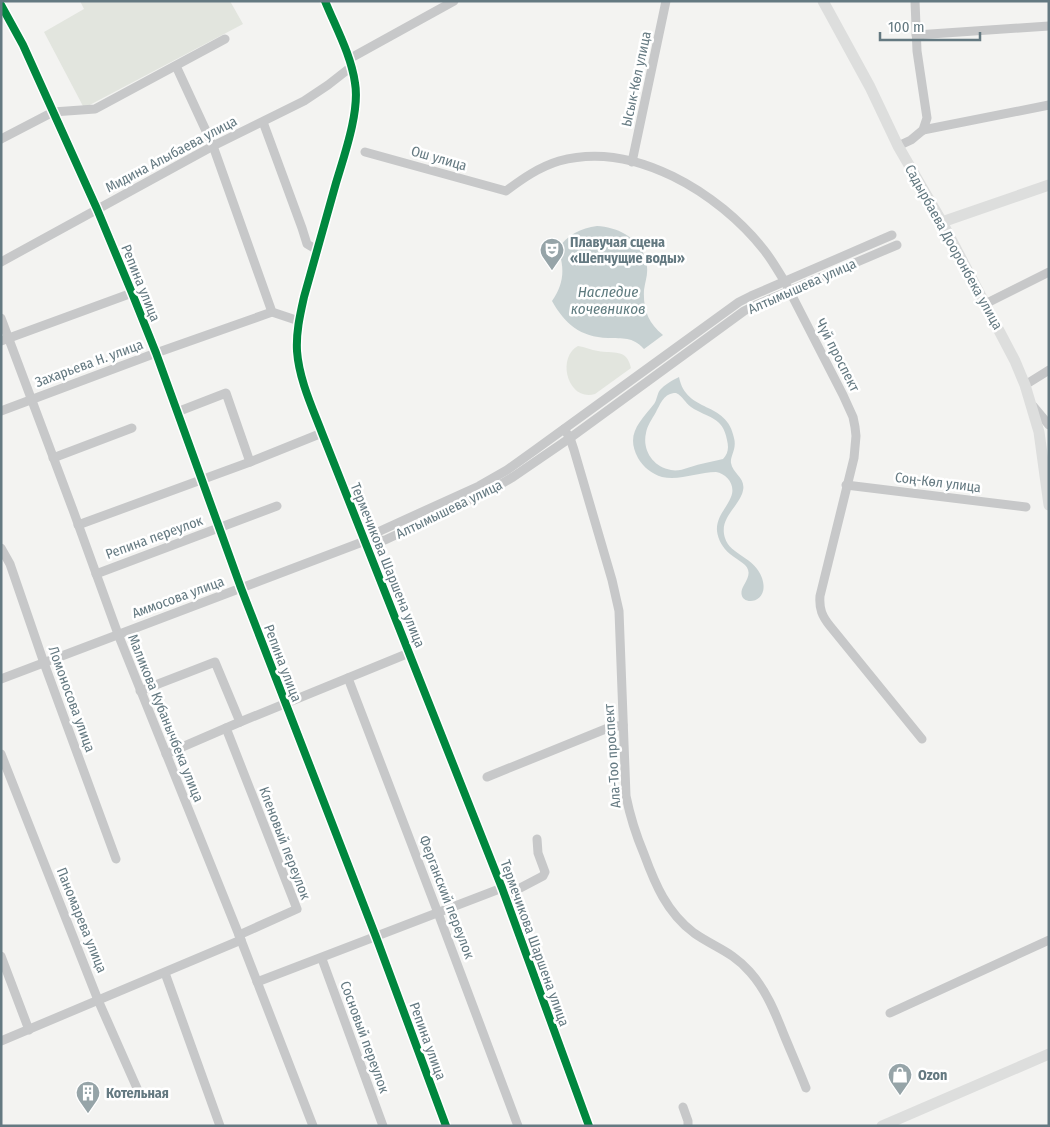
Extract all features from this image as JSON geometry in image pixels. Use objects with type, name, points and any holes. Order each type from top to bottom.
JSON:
[{"type":"main road","name":"Садырбаева Дооронбека улица","points":[[823,1],[870,87],[898,146],[942,222],[1015,361],[1032,405],[1039,432],[1049,505]]},
{"type":"main road","points":[[942,222],[1049,185]]},
{"type":"main road","points":[[882,1126],[1048,1055]]},
{"type":"street","name":"Термечикова Шаршена улица","points":[[325,1],[350,63],[356,84],[354,112],[347,146],[298,321],[300,368],[304,385],[322,433],[504,892],[589,1126]]},
{"type":"street","name":"Мидина Алыбаева улица","points":[[1,262],[213,146],[304,101],[328,85],[350,63],[454,1]]},
{"type":"street","name":"Ысык-Көл улица","points":[[632,162],[666,1]]},
{"type":"street","points":[[914,1],[916,51],[927,118],[923,130]]},
{"type":"street","name":"Репина улица","points":[[1,5],[23,45],[97,209],[156,353],[241,588],[376,937],[446,1126]]},
{"type":"street","points":[[916,35],[1049,26]]},
{"type":"street","points":[[1,139],[53,112],[94,110],[225,39]]},
{"type":"street","points":[[176,66],[213,146],[272,312],[298,321]]},
{"type":"street","points":[[898,146],[911,140],[923,130],[1049,105]]},
{"type":"street","points":[[263,122],[307,244],[317,250]]},
{"type":"street","name":"Ош улица","points":[[365,152],[506,191]]},
{"type":"street","name":"Чүй проспект","points":[[506,191],[530,174],[559,161],[593,157],[632,162],[654,168],[689,185],[720,206],[743,226],[764,250],[789,291],[843,395],[853,417],[855,427],[855,448],[820,596],[819,605],[821,613],[922,739]]},
{"type":"street","name":"Алтымышева улица","points":[[365,541],[380,531],[479,486],[500,474],[740,302],[892,235]]},
{"type":"street","name":"Алтымышева улица","points":[[365,541],[385,540],[484,494],[512,478],[570,438],[734,318],[756,305],[897,245]]},
{"type":"street","points":[[985,304],[1049,272]]},
{"type":"street","points":[[5,339],[132,293]]},
{"type":"street","name":"Захарьева Н. улица","points":[[1,410],[272,312]]},
{"type":"street","name":"Маликова Кубанычбека улица","points":[[1,318],[5,339],[31,400],[140,691],[258,982],[313,1126]]},
{"type":"street","points":[[1025,385],[1049,370]]},
{"type":"street","points":[[177,412],[226,393],[250,462]]},
{"type":"street","points":[[1032,405],[1049,425]]},
{"type":"street","points":[[53,458],[132,428]]},
{"type":"street","name":"Ала-Тоо проспект","points":[[564,429],[570,438],[574,450],[619,611],[626,796],[631,820],[658,888],[673,913],[699,936],[730,953],[758,981],[771,1004],[806,1088]]},
{"type":"street","points":[[78,525],[250,462],[322,433]]},
{"type":"street","name":"Соң-Көл улица","points":[[846,485],[1026,507]]},
{"type":"street","name":"Репина переулок","points":[[96,574],[277,506]]},
{"type":"street","name":"Аммосова улица","points":[[1,679],[365,541]]},
{"type":"street","name":"Ломоносова улица","points":[[1,548],[10,564],[116,859]]},
{"type":"street","points":[[166,754],[409,653]]},
{"type":"street","points":[[140,691],[215,662],[240,722]]},
{"type":"street","name":"Ферганский переулок","points":[[348,678],[518,1126]]},
{"type":"street","points":[[487,777],[608,728],[623,725]]},
{"type":"street","name":"Кленовый переулок","points":[[226,728],[297,909],[240,938]]},
{"type":"street","name":"Паномарева улица","points":[[1,754],[98,1000],[140,1095]]},
{"type":"street","points":[[258,982],[438,912],[504,892],[544,875],[538,853],[537,839]]},
{"type":"street","points":[[1,1041],[165,973],[240,938]]},
{"type":"street","points":[[890,1013],[1049,940]]},
{"type":"street","points":[[1,956],[30,1030]]},
{"type":"street","name":"Сосновый переулок","points":[[322,958],[383,1126]]},
{"type":"street","points":[[165,973],[220,1126]]},
{"type":"street","points":[[684,1107],[688,1126]]},
{"type":"shaded area","points":[[80,1],[230,1],[243,24],[84,108],[44,32],[84,9]]},
{"type":"shaded area","points":[[578,346],[595,351],[619,353],[626,357],[631,368],[595,394],[586,395],[578,392],[568,378],[567,369],[571,352]]},
{"type":"water","name":"Наследие кочевников","points":[[597,226],[614,229],[630,237],[642,250],[647,270],[644,303],[647,315],[663,335],[644,349],[631,340],[598,337],[581,332],[568,323],[552,301],[559,288],[562,276],[562,263],[558,249],[575,233],[585,228]]},
{"type":"water","points":[[679,377],[683,389],[690,397],[723,418],[730,426],[734,438],[731,463],[734,471],[742,480],[743,489],[742,494],[726,520],[724,531],[728,544],[754,565],[762,578],[764,588],[762,595],[752,601],[743,597],[741,592],[749,574],[748,569],[725,549],[717,531],[718,521],[731,497],[732,488],[730,481],[724,475],[716,472],[676,478],[662,477],[645,467],[634,450],[634,435],[639,423],[654,404],[660,390],[666,384]],"holes":[[[672,393],[678,394],[691,407],[714,419],[722,426],[728,446],[727,453],[723,459],[682,470],[671,470],[659,465],[650,457],[645,439],[649,425],[661,402]]]},
{"type":"cycle path","points":[[325,1],[350,62],[356,94],[347,147],[301,310],[297,344],[300,372],[306,393],[502,888],[589,1126]]},
{"type":"cycle path","points":[[1,5],[23,45],[97,209],[156,353],[241,588],[376,937],[446,1126]]},
{"type":"place","name":"Плавучая сцена «Шепчущие воды»","points":[[552,271]]},
{"type":"place","name":"Ozon","points":[[900,1096]]},
{"type":"place","name":"Котельная","points":[[88,1114]]}]
